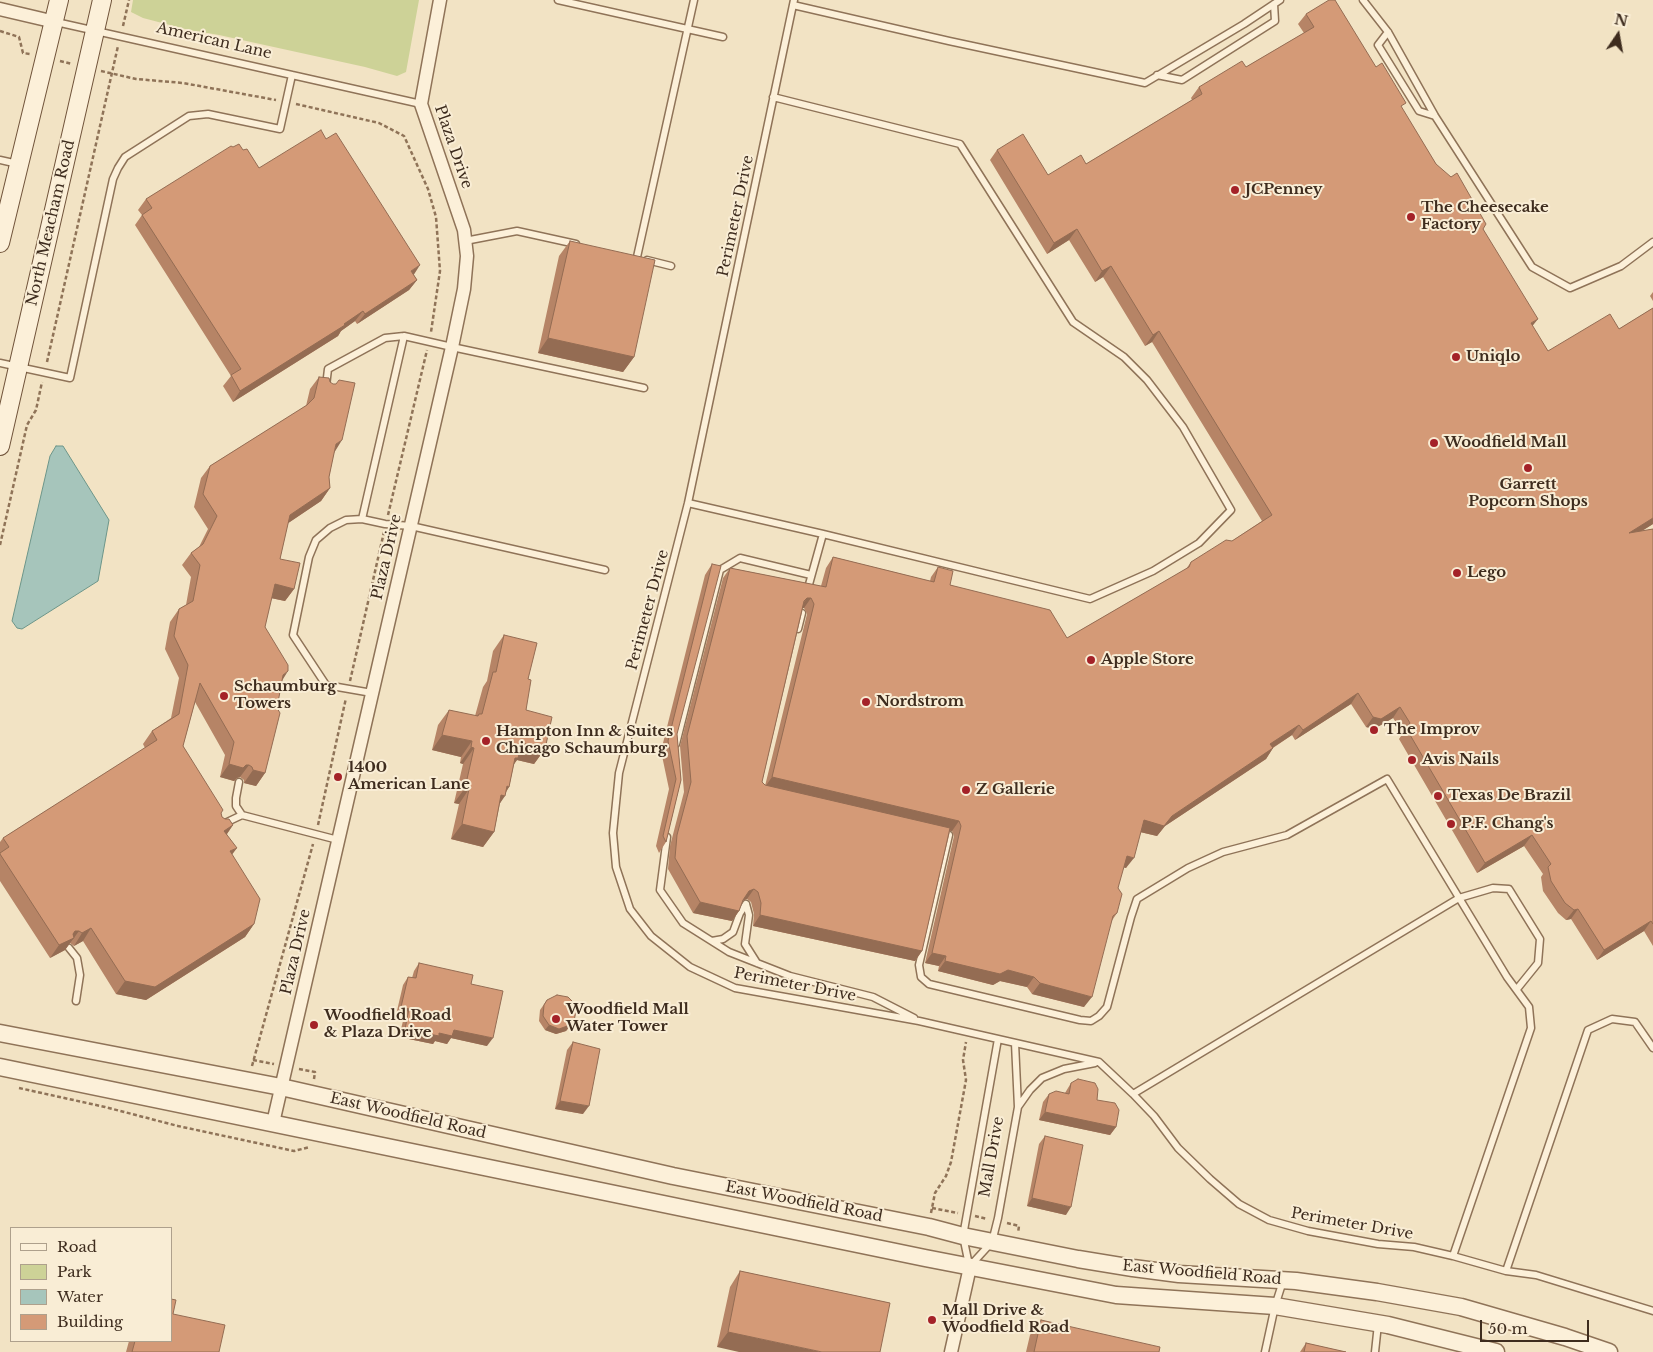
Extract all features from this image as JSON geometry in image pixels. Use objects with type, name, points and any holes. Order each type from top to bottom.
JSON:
[{"type":"main road","points":[[0,244],[60,0]]},
{"type":"main road","name":"North Meacham Road","points":[[0,446],[102,0]]},
{"type":"street","name":"Plaza Drive","points":[[273,1123],[464,289],[467,256],[464,230],[421,104],[440,0]]},
{"type":"street","name":"American Lane","points":[[0,10],[54,22]]},
{"type":"street","name":"East Woodfield Road","points":[[0,1033],[281,1087],[673,1176],[1078,1259],[1180,1274],[1283,1280],[1377,1292],[1461,1307],[1565,1337],[1609,1352]]},
{"type":"street","name":"East Woodfield Road","points":[[0,1066],[1116,1296],[1275,1306],[1378,1323],[1496,1352]]},
{"type":"street","name":"Mall Drive","points":[[951,1352],[970,1266]]},
{"type":"lane","points":[[558,0],[723,38]]},
{"type":"lane","points":[[637,258],[694,0]]},
{"type":"lane","points":[[1363,0],[1388,32],[1435,116],[1532,267],[1570,288],[1622,266],[1653,242]]},
{"type":"lane","points":[[793,2],[949,41],[1145,82],[1244,24],[1277,2]]},
{"type":"lane","name":"Perimeter Drive","points":[[793,2],[688,503],[619,772],[613,833],[616,867],[630,909],[651,936],[690,967],[735,988],[919,1021],[1099,1062],[1154,1116],[1178,1148],[1239,1204],[1269,1220],[1308,1231],[1378,1244],[1414,1247],[1506,1271],[1536,1275],[1653,1311]]},
{"type":"lane","points":[[1157,75],[1182,80],[1275,21],[1277,2]]},
{"type":"lane","name":"American Lane","points":[[54,22],[421,104]]},
{"type":"lane","points":[[1388,32],[1378,45],[1418,111],[1435,116]]},
{"type":"lane","points":[[0,363],[70,378],[113,179],[125,157],[189,116],[208,114],[280,129],[292,75]]},
{"type":"lane","points":[[688,503],[1090,599],[1153,571],[1198,543],[1231,510],[1183,426],[1146,380],[1124,358],[1073,322],[960,144],[773,97]]},
{"type":"lane","points":[[0,160],[19,165]]},
{"type":"lane","points":[[465,241],[517,231],[581,245]]},
{"type":"lane","points":[[629,256],[671,266]]},
{"type":"lane","points":[[362,519],[404,336]]},
{"type":"lane","points":[[325,392],[328,369],[385,338],[404,336],[644,388]]},
{"type":"lane","points":[[372,693],[326,685],[293,635],[310,557],[316,540],[330,528],[346,520],[362,519],[386,524],[411,526],[605,570]]},
{"type":"lane","points":[[808,588],[823,534]]},
{"type":"lane","points":[[676,755],[676,741],[720,570],[740,558],[811,575]]},
{"type":"lane","points":[[797,632],[802,614]]},
{"type":"lane","points":[[930,830],[949,835],[919,966],[921,976],[929,984],[1091,1021],[1100,1016],[1107,1007],[1130,917],[1137,899],[1188,868],[1223,852],[1287,835],[1387,780],[1458,898],[1529,1007],[1531,1028],[1452,1256]]},
{"type":"lane","points":[[239,782],[236,806],[242,815]]},
{"type":"lane","points":[[217,827],[242,815],[338,840]]},
{"type":"lane","points":[[669,828],[665,845],[660,890],[683,923],[729,952],[790,976],[873,997],[919,1021]]},
{"type":"lane","points":[[1133,1094],[1458,898],[1493,888],[1509,889],[1540,939],[1538,963],[1517,989]]},
{"type":"lane","points":[[712,941],[723,939],[733,932],[740,913],[746,904],[749,915],[745,944],[757,963]]},
{"type":"lane","points":[[69,948],[77,958],[80,975],[76,1001]]},
{"type":"lane","points":[[1506,1271],[1588,1030],[1612,1019],[1635,1022],[1653,1048]]},
{"type":"lane","name":"Mall Drive","points":[[970,1266],[962,1236],[998,1039]]},
{"type":"lane","name":"Mall Drive","points":[[970,1266],[992,1242],[998,1218],[1018,1107],[1015,1043]]},
{"type":"lane","points":[[1018,1107],[1030,1090],[1042,1078],[1064,1069],[1099,1062]]},
{"type":"lane","points":[[1265,1352],[1283,1280]]},
{"type":"lane","points":[[1375,1352],[1378,1323]]},
{"type":"path","points":[[0,31],[19,37],[23,53]]},
{"type":"path","points":[[0,545],[27,425],[36,410],[112,74],[136,79],[192,84],[286,102],[379,123],[404,136],[428,189],[436,217],[440,271],[433,322]]},
{"type":"path","points":[[932,1208],[936,1194],[951,1162],[966,1080],[964,1054]]},
{"type":"path","points":[[247,1080],[253,1060]]},
{"type":"path","points":[[19,1088],[230,1138],[294,1151],[310,1147]]},
{"type":"path","points":[[230,1138],[236,1115]]},
{"type":"green space","points":[[133,0],[419,0],[406,72],[397,76],[365,67],[189,30],[143,18],[131,12]]},
{"type":"water","points":[[56,446],[63,446],[109,520],[98,581],[22,629],[17,628],[12,621],[50,456]]},
{"type":"building","name":"Woodfield Mall","points":[[1329,0],[1335,0],[1376,67],[1382,63],[1406,103],[1401,106],[1436,164],[1451,177],[1457,173],[1486,224],[1483,229],[1538,319],[1531,323],[1548,351],[1610,314],[1619,329],[1653,308],[1653,518],[1629,533],[1653,529],[1653,924],[1651,921],[1604,950],[1578,909],[1574,910],[1565,903],[1551,881],[1548,867],[1551,864],[1532,835],[1485,863],[1406,728],[1410,723],[1400,707],[1381,719],[1373,717],[1358,693],[1303,730],[1299,725],[1270,744],[1273,748],[1172,816],[1164,826],[1144,820],[1134,858],[1127,856],[1118,888],[1122,894],[1117,913],[1113,916],[1092,997],[1040,983],[1034,977],[1008,970],[1000,974],[945,961],[946,956],[932,953],[961,826],[959,821],[772,777],[814,604],[811,598],[807,598],[804,601],[762,782],[765,785],[950,828],[922,951],[760,915],[761,903],[758,892],[754,889],[749,891],[739,911],[700,902],[675,858],[677,835],[691,782],[687,736],[730,568],[826,587],[833,557],[934,582],[938,567],[953,571],[950,585],[1050,610],[1067,638],[1189,567],[1191,562],[1226,540],[1232,541],[1272,515],[1159,331],[1153,335],[1111,266],[1102,271],[1077,229],[1054,243],[997,150],[1023,134],[1048,175],[1081,155],[1086,164],[1202,94],[1199,87],[1242,61],[1246,67],[1314,27],[1306,14]]},
{"type":"building","points":[[321,130],[326,139],[336,133],[420,265],[411,271],[417,280],[365,314],[363,311],[345,325],[240,391],[231,375],[241,369],[142,215],[152,208],[146,199],[231,146],[239,144],[243,150],[247,149],[259,168]]},
{"type":"building","points":[[570,241],[655,260],[634,357],[548,338]]},
{"type":"building","points":[[319,377],[329,378],[333,384],[336,384],[339,380],[355,383],[342,440],[336,444],[329,477],[330,488],[290,515],[280,559],[300,563],[294,589],[275,584],[265,627],[288,665],[288,671],[283,675],[277,708],[280,713],[265,773],[253,770],[249,765],[243,768],[229,764],[234,742],[200,683],[183,746],[223,810],[221,813],[222,817],[229,819],[233,825],[224,831],[237,848],[230,851],[260,899],[254,924],[155,987],[125,981],[91,928],[82,933],[75,931],[73,934],[74,938],[59,945],[0,854],[9,847],[3,838],[157,740],[152,731],[179,714],[188,665],[174,636],[179,609],[193,601],[200,565],[191,553],[203,544],[217,516],[203,494],[210,466],[307,405],[314,398]]},
{"type":"building","points":[[712,564],[721,566],[677,734],[681,780],[666,842],[663,836],[676,779],[668,741]]},
{"type":"building","name":"Hampton Inn & Suites Chicago Schaumburg","points":[[504,635],[537,643],[528,679],[531,680],[526,710],[552,717],[545,749],[522,743],[518,758],[515,758],[509,787],[507,786],[505,796],[501,795],[494,832],[462,824],[469,789],[465,788],[474,748],[471,747],[472,741],[442,735],[449,710],[478,716],[482,714],[493,672],[496,672]]},
{"type":"building","points":[[419,963],[473,975],[471,984],[503,991],[493,1038],[454,1030],[452,1036],[439,1033],[439,1036],[405,1029],[409,1009],[401,1007],[408,977],[416,978]]},
{"type":"building","name":"Woodfield Mall Water Tower","points":[[557,995],[568,997],[576,1011],[574,1021],[570,1025],[559,1029],[549,1025],[543,1016],[544,1005],[547,1000]]},
{"type":"building","points":[[573,1042],[600,1049],[589,1106],[560,1101]]},
{"type":"building","points":[[1078,1079],[1095,1083],[1098,1089],[1097,1100],[1115,1103],[1119,1110],[1116,1127],[1045,1112],[1049,1094],[1056,1091],[1069,1094],[1071,1083]]},
{"type":"building","points":[[1045,1136],[1083,1145],[1071,1207],[1032,1198]]},
{"type":"building","points":[[740,1271],[890,1303],[880,1352],[822,1352],[728,1332]]},
{"type":"building","points":[[172,1299],[176,1300],[173,1314],[225,1325],[219,1352],[132,1352],[135,1342],[172,1342]]},
{"type":"building","points":[[1041,1320],[1160,1347],[1159,1352],[1034,1352]]},
{"type":"building","points":[[1306,1343],[1346,1352],[1304,1352]]},
{"type":"place","name":"JCPenney","points":[[1235,190]]},
{"type":"place","name":"The Cheesecake Factory","points":[[1411,217]]},
{"type":"place","name":"Uniqlo","points":[[1456,357]]},
{"type":"place","name":"Woodfield Mall","points":[[1434,443]]},
{"type":"place","name":"Garrett Popcorn Shops","points":[[1528,468]]},
{"type":"place","name":"Lego","points":[[1457,573]]},
{"type":"place","name":"Apple Store","points":[[1091,660]]},
{"type":"place","name":"Schaumburg Towers","points":[[224,696]]},
{"type":"place","name":"Nordstrom","points":[[866,702]]},
{"type":"place","name":"The Improv","points":[[1374,730]]},
{"type":"place","name":"Hampton Inn & Suites Chicago Schaumburg","points":[[486,741]]},
{"type":"place","name":"Avis Nails","points":[[1412,760]]},
{"type":"place","name":"1400 American Lane","points":[[338,777]]},
{"type":"place","name":"Z Gallerie","points":[[966,790]]},
{"type":"place","name":"Texas De Brazil","points":[[1438,796]]},
{"type":"place","name":"P.F. Chang's","points":[[1451,824]]},
{"type":"place","name":"Woodfield Mall Water Tower","points":[[556,1019]]},
{"type":"place","name":"Woodfield Road & Plaza Drive","points":[[314,1025]]},
{"type":"place","name":"Mall Drive & Woodfield Road","points":[[932,1320]]}]
